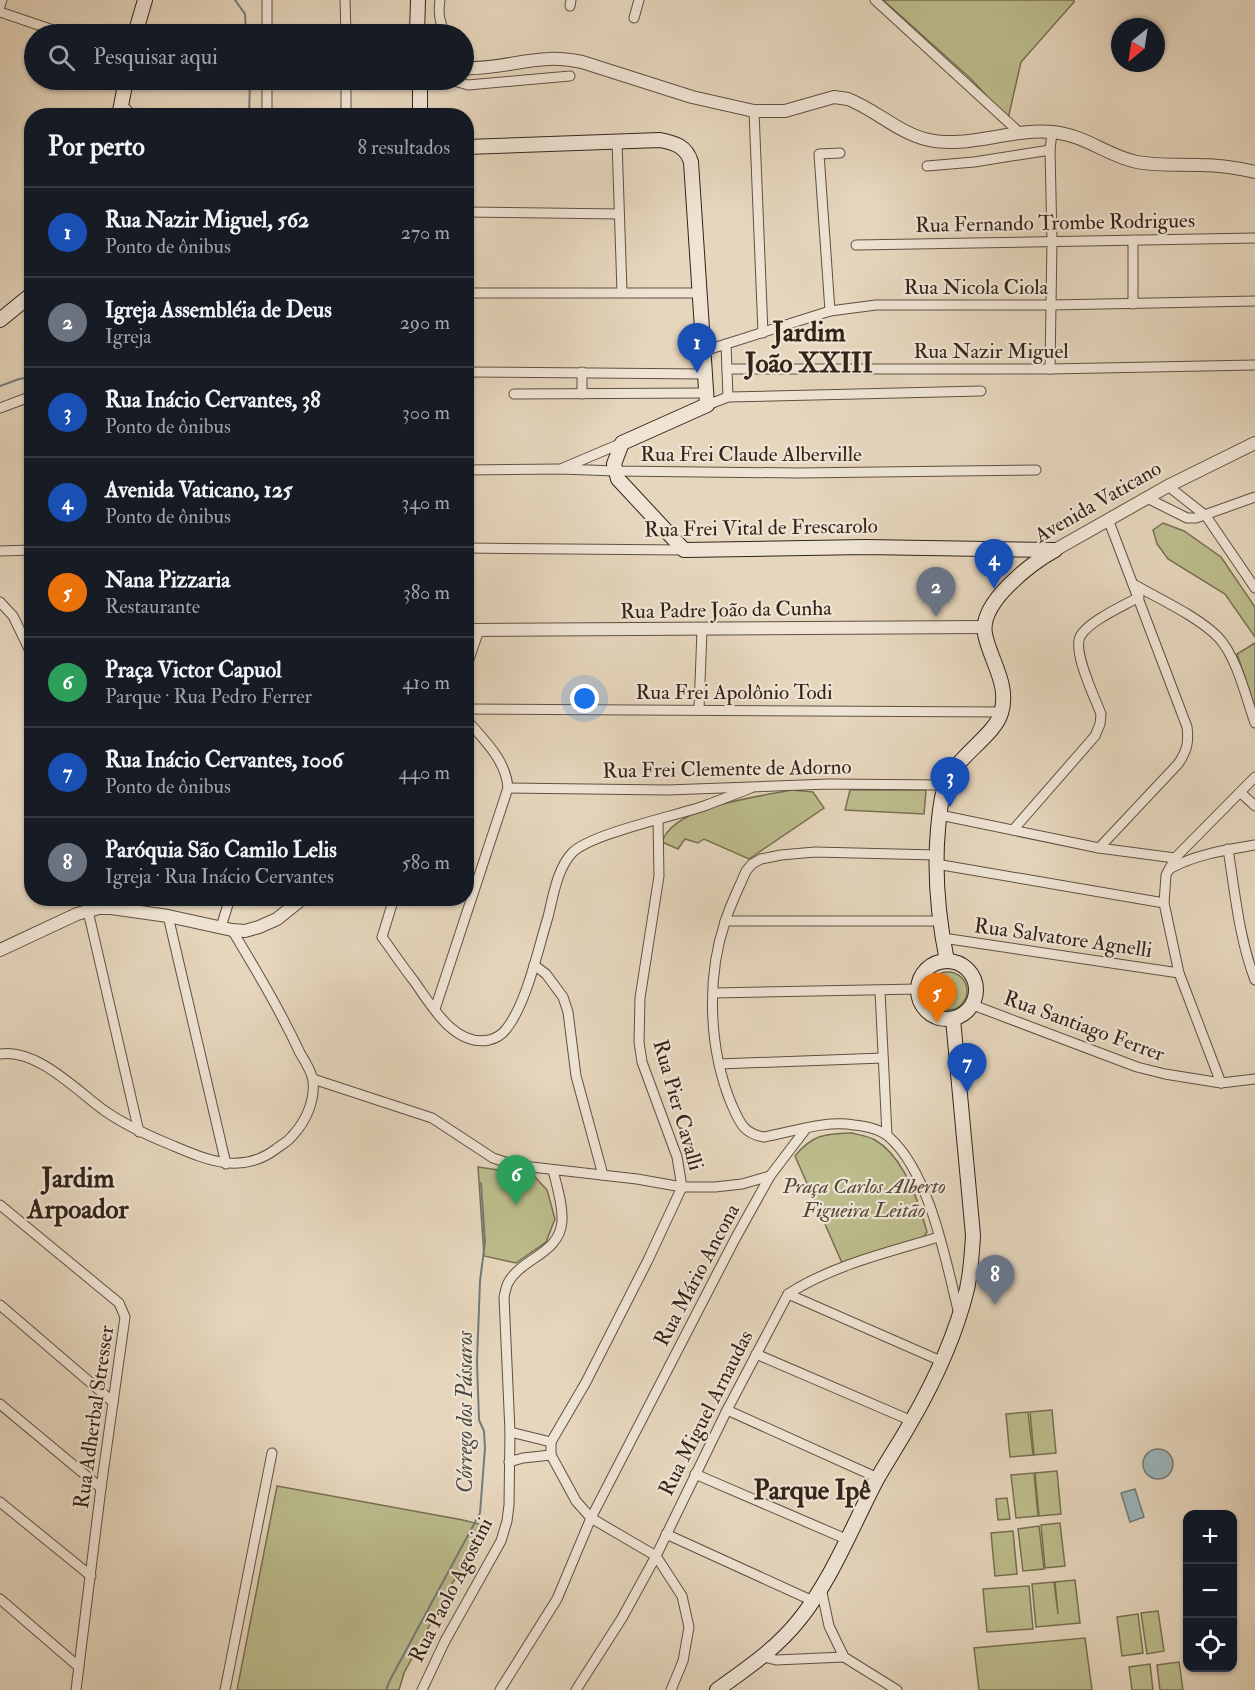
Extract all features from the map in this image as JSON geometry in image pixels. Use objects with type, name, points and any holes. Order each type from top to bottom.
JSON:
[{"type":"main road","points":[[138,24],[145,0]]},
{"type":"main road","points":[[417,24],[418,0]]},
{"type":"main road","points":[[120,108],[124,90]]},
{"type":"main road","points":[[420,90],[420,108]]},
{"type":"main road","points":[[474,147],[660,140],[681,146],[688,153],[691,162],[701,293],[706,399],[622,443],[616,456],[615,471],[618,479],[684,550]]},
{"type":"main road","points":[[0,320],[24,300]]},
{"type":"main road","name":"Rua Frei Vital de Frescarolo","points":[[684,550],[865,547],[1055,549]]},
{"type":"main road","name":"Avenida Vaticano","points":[[985,627],[994,604],[1005,589],[1040,558],[1055,549]]},
{"type":"main road","points":[[947,961],[940,921],[936,860],[939,815],[945,785],[965,754],[993,728],[1002,712],[1003,696],[999,673],[985,634],[985,627]]},
{"type":"main road","points":[[947,961],[966,968],[973,975],[976,985],[973,1005],[968,1012],[953,1019],[932,1016],[924,1009],[919,999],[918,989],[924,972],[938,962],[947,961]]},
{"type":"main road","points":[[717,1690],[764,1657],[813,1601],[878,1478],[912,1420],[959,1314],[970,1272],[973,1235],[953,1019]]},
{"type":"street","points":[[0,6],[2,0]]},
{"type":"street","points":[[267,0],[267,24]]},
{"type":"street","points":[[345,0],[346,24]]},
{"type":"street","points":[[440,0],[438,12],[441,24]]},
{"type":"street","points":[[634,18],[639,0]]},
{"type":"street","points":[[875,0],[1020,133]]},
{"type":"street","points":[[0,12],[35,24]]},
{"type":"street","points":[[474,67],[550,58],[582,62],[692,97],[754,111],[785,111],[834,97],[848,99],[862,104],[912,134],[925,139],[973,140],[1020,133],[1052,132],[1083,138],[1136,162],[1204,165],[1255,172]]},
{"type":"street","points":[[474,85],[570,76]]},
{"type":"street","points":[[267,90],[267,108]]},
{"type":"street","points":[[346,90],[346,108]]},
{"type":"street","points":[[754,111],[764,333]]},
{"type":"street","points":[[1050,369],[1052,241],[1050,150],[1052,132]]},
{"type":"street","points":[[617,141],[622,292]]},
{"type":"street","points":[[927,166],[974,162],[1050,150]]},
{"type":"street","points":[[830,311],[819,154],[840,153]]},
{"type":"street","points":[[474,212],[619,214]]},
{"type":"street","name":"Rua Fernando Trombe Rodrigues","points":[[856,245],[1255,238]]},
{"type":"street","points":[[1133,240],[1133,304]]},
{"type":"street","points":[[474,292],[701,293]]},
{"type":"street","name":"Rua Nicola Ciola","points":[[704,351],[830,311],[876,305],[1051,305],[1255,301]]},
{"type":"street","points":[[726,344],[728,397]]},
{"type":"street","name":"Rua Nazir Miguel","points":[[727,369],[1050,369],[1255,365]]},
{"type":"street","points":[[474,372],[705,374]]},
{"type":"street","points":[[582,372],[582,394]]},
{"type":"street","points":[[514,394],[706,399],[981,391]]},
{"type":"street","points":[[0,408],[24,399]]},
{"type":"street","points":[[561,469],[622,443]]},
{"type":"street","name":"Avenida Vaticano","points":[[1055,549],[1168,486],[1255,443]]},
{"type":"street","name":"Rua Frei Claude Alberville","points":[[474,470],[798,473],[1035,470]]},
{"type":"street","points":[[1168,486],[1206,516],[1255,588]]},
{"type":"street","points":[[1147,498],[1186,518],[1196,519],[1255,497]]},
{"type":"street","points":[[1099,848],[1178,764],[1185,754],[1189,741],[1187,727],[1135,585],[1108,519]]},
{"type":"street","name":"Rua Frei Vital de Frescarolo","points":[[474,548],[684,550]]},
{"type":"street","points":[[0,551],[24,550]]},
{"type":"street","points":[[1135,585],[1204,626],[1219,638],[1230,655],[1255,723]]},
{"type":"street","points":[[1013,830],[1090,743],[1100,724],[1101,714],[1078,649],[1081,634],[1100,619],[1139,597]]},
{"type":"street","points":[[0,602],[13,616],[24,639]]},
{"type":"street","name":"Rua Padre João da Cunha","points":[[474,630],[985,627]]},
{"type":"street","points":[[699,709],[702,630]]},
{"type":"street","name":"Rua Frei Apolônio Todi","points":[[474,709],[1002,712]]},
{"type":"street","points":[[474,729],[503,765],[508,788],[474,891]]},
{"type":"street","points":[[1221,1083],[1179,973],[1164,903],[1166,875],[1175,858],[1255,777]]},
{"type":"street","name":"Rua Frei Clemente de Adorno","points":[[508,788],[667,790],[829,784],[945,785]]},
{"type":"street","points":[[392,906],[382,937],[435,1009],[456,1032],[469,1039],[481,1041],[497,1038],[507,1029],[517,1012],[534,965],[557,885],[566,862],[573,852],[585,844],[610,834],[704,806],[751,788]]},
{"type":"street","points":[[1241,793],[1255,806]]},
{"type":"street","points":[[939,815],[1099,848],[1175,858]]},
{"type":"street","name":"Rua Pier Cavalli","points":[[551,1442],[586,1382],[643,1271],[682,1187],[677,1157],[642,1062],[639,1042],[640,998],[659,876],[658,820]]},
{"type":"street","points":[[1169,869],[1185,861],[1228,849],[1255,845]]},
{"type":"street","points":[[1228,849],[1240,922],[1249,964],[1255,980]]},
{"type":"street","points":[[959,1314],[939,1237],[915,1172],[887,1135],[852,1124],[830,1125],[764,1137],[754,1136],[745,1130],[738,1119],[723,1085],[714,1030],[713,993],[716,962],[725,921],[746,871],[761,859],[815,852],[936,860],[1164,903]]},
{"type":"street","points":[[0,950],[84,906]]},
{"type":"street","points":[[86,906],[139,1132]]},
{"type":"street","points":[[94,906],[168,916],[245,931],[277,919],[296,906]]},
{"type":"street","points":[[0,1054],[23,1055],[40,1063],[106,1112],[139,1132],[209,1161],[226,1164],[255,1161],[269,1154],[292,1137],[305,1119],[310,1107],[313,1079],[275,1002],[226,928],[229,906]]},
{"type":"street","points":[[435,1009],[469,906]]},
{"type":"street","points":[[168,916],[226,1164]]},
{"type":"street","points":[[725,921],[940,921]]},
{"type":"street","name":"Rua Salvatore Agnelli","points":[[943,938],[1179,973]]},
{"type":"street","points":[[534,965],[546,974],[563,997],[568,1012],[576,1076],[603,1175]]},
{"type":"street","points":[[713,993],[918,989]]},
{"type":"street","points":[[880,991],[887,1135]]},
{"type":"street","name":"Rua Santiago Ferrer","points":[[973,1005],[1125,1063],[1165,1074],[1221,1083],[1255,1079]]},
{"type":"street","points":[[719,1064],[883,1058]]},
{"type":"street","points":[[313,1079],[432,1118],[493,1158],[503,1162],[682,1187],[742,1184],[770,1176]]},
{"type":"street","name":"Rua Mário Ancona","points":[[500,1690],[556,1599],[591,1518],[735,1239],[770,1176],[805,1130]]},
{"type":"street","name":"Rua Paolo Agostini","points":[[422,1690],[445,1641],[501,1541],[507,1521],[510,1432],[504,1297],[507,1284],[543,1253],[558,1236],[562,1224],[562,1211],[553,1170]]},
{"type":"street","name":"Rua Adherbal Stresser","points":[[0,1205],[119,1303],[123,1309],[125,1327],[101,1488],[76,1690]]},
{"type":"street","points":[[788,1294],[805,1283],[831,1272],[939,1237]]},
{"type":"street","points":[[788,1294],[940,1361]]},
{"type":"street","name":"Rua Miguel Arnaudas","points":[[576,1690],[622,1618],[656,1556],[727,1410],[788,1294]]},
{"type":"street","points":[[0,1305],[113,1402]]},
{"type":"street","points":[[756,1354],[912,1420]]},
{"type":"street","points":[[0,1404],[101,1488]]},
{"type":"street","points":[[727,1410],[878,1478]]},
{"type":"street","points":[[510,1432],[551,1442],[551,1455],[576,1501],[591,1518],[656,1556],[681,1596],[689,1627],[683,1661],[671,1690]]},
{"type":"street","points":[[225,1690],[272,1453]]},
{"type":"street","points":[[509,1462],[551,1455]]},
{"type":"street","points":[[695,1474],[846,1539]]},
{"type":"street","points":[[0,1502],[91,1576]]},
{"type":"street","points":[[666,1534],[813,1601]]},
{"type":"street","points":[[821,1588],[829,1626],[844,1657],[897,1690]]},
{"type":"street","points":[[0,1599],[79,1667]]},
{"type":"street","points":[[764,1657],[776,1660],[844,1657]]},
{"type":"green space","points":[[883,0],[1074,0],[1074,2],[1021,62],[1008,119],[971,79]]},
{"type":"green space","points":[[1163,523],[1184,531],[1221,557],[1255,607],[1255,637],[1225,594],[1168,559],[1157,544],[1153,530]]},
{"type":"green space","points":[[1255,643],[1255,708],[1237,654]]},
{"type":"green space","points":[[792,790],[813,792],[824,808],[749,859],[704,839],[698,843],[685,839],[678,849],[662,842],[669,830],[682,820],[699,812],[739,800]]},
{"type":"green space","points":[[850,790],[926,790],[924,814],[845,810]]},
{"type":"green space","points":[[948,972],[962,977],[967,991],[962,1005],[948,1010],[934,1005],[929,991],[934,977]]},
{"type":"green space","name":"Praça Carlos Alberto Figueira Leitão","points":[[852,1133],[875,1140],[894,1157],[909,1181],[927,1232],[922,1239],[843,1265],[795,1156],[814,1139],[834,1134]]},
{"type":"green space","points":[[478,1167],[533,1175],[547,1190],[555,1219],[546,1242],[516,1263],[484,1256]]},
{"type":"green space","points":[[1052,1410],[1056,1453],[1034,1455],[1030,1412]]},
{"type":"green space","points":[[1028,1412],[1033,1455],[1010,1457],[1006,1414]]},
{"type":"green space","points":[[1057,1471],[1061,1514],[1039,1516],[1035,1473]]},
{"type":"green space","points":[[1034,1473],[1038,1516],[1016,1518],[1011,1475]]},
{"type":"green space","points":[[277,1486],[463,1520],[489,1527],[453,1582],[404,1673],[399,1690],[237,1690]]},
{"type":"green space","points":[[1007,1498],[1010,1519],[998,1520],[996,1499]]},
{"type":"green space","points":[[1060,1523],[1065,1566],[1045,1568],[1041,1525]]},
{"type":"green space","points":[[1039,1526],[1044,1569],[1023,1571],[1018,1529]]},
{"type":"green space","points":[[1013,1531],[1017,1574],[995,1576],[991,1533]]},
{"type":"green space","points":[[1075,1580],[1080,1623],[1036,1627],[1032,1584],[1054,1582],[1058,1614],[1055,1582]]},
{"type":"green space","points":[[1029,1586],[1033,1629],[987,1632],[983,1589]]},
{"type":"green space","points":[[1158,1611],[1164,1651],[1147,1654],[1141,1613]]},
{"type":"green space","points":[[1138,1614],[1143,1653],[1122,1656],[1117,1617]]},
{"type":"green space","points":[[1085,1638],[1092,1690],[979,1690],[974,1648]]},
{"type":"green space","points":[[1179,1662],[1183,1690],[1160,1690],[1157,1665]]},
{"type":"green space","points":[[1150,1664],[1153,1690],[1132,1690],[1129,1667]]},
{"type":"water","points":[[1158,1449],[1169,1453],[1173,1464],[1169,1475],[1158,1479],[1147,1475],[1143,1464],[1147,1453]]},
{"type":"water","points":[[1135,1489],[1144,1517],[1130,1522],[1121,1493]]},
{"type":"waterway","points":[[235,0],[245,14],[246,24]]},
{"type":"waterway","points":[[249,108],[250,90]]},
{"type":"waterway","points":[[0,386],[24,378]]},
{"type":"waterway","name":"Córrego dos Pássaros","points":[[386,1690],[480,1513],[485,1448],[484,1431],[479,1420],[477,1362],[480,1281],[485,1242],[481,1183]]},
{"type":"place","name":"Rua Nazir Miguel, 562","points":[[697,373]]},
{"type":"place","name":"Avenida Vaticano, 125","points":[[994,589]]},
{"type":"place","name":"Igreja Assembléia de Deus","points":[[936,617]]},
{"type":"place","name":"Rua Inácio Cervantes, 38","points":[[950,807]]},
{"type":"place","name":"Nana Pizzaria","points":[[937,1023]]},
{"type":"place","name":"Rua Inácio Cervantes, 1006","points":[[967,1093]]},
{"type":"place","name":"Praça Victor Capuol","points":[[516,1205]]},
{"type":"place","name":"Paróquia São Camilo Lelis","points":[[995,1305]]},
{"type":"district","name":"Jardim João XXIII","points":[[809,348]]},
{"type":"district","name":"Jardim Arpoador","points":[[78,1194]]},
{"type":"district","name":"Parque Ipê","points":[[812,1490]]}]
